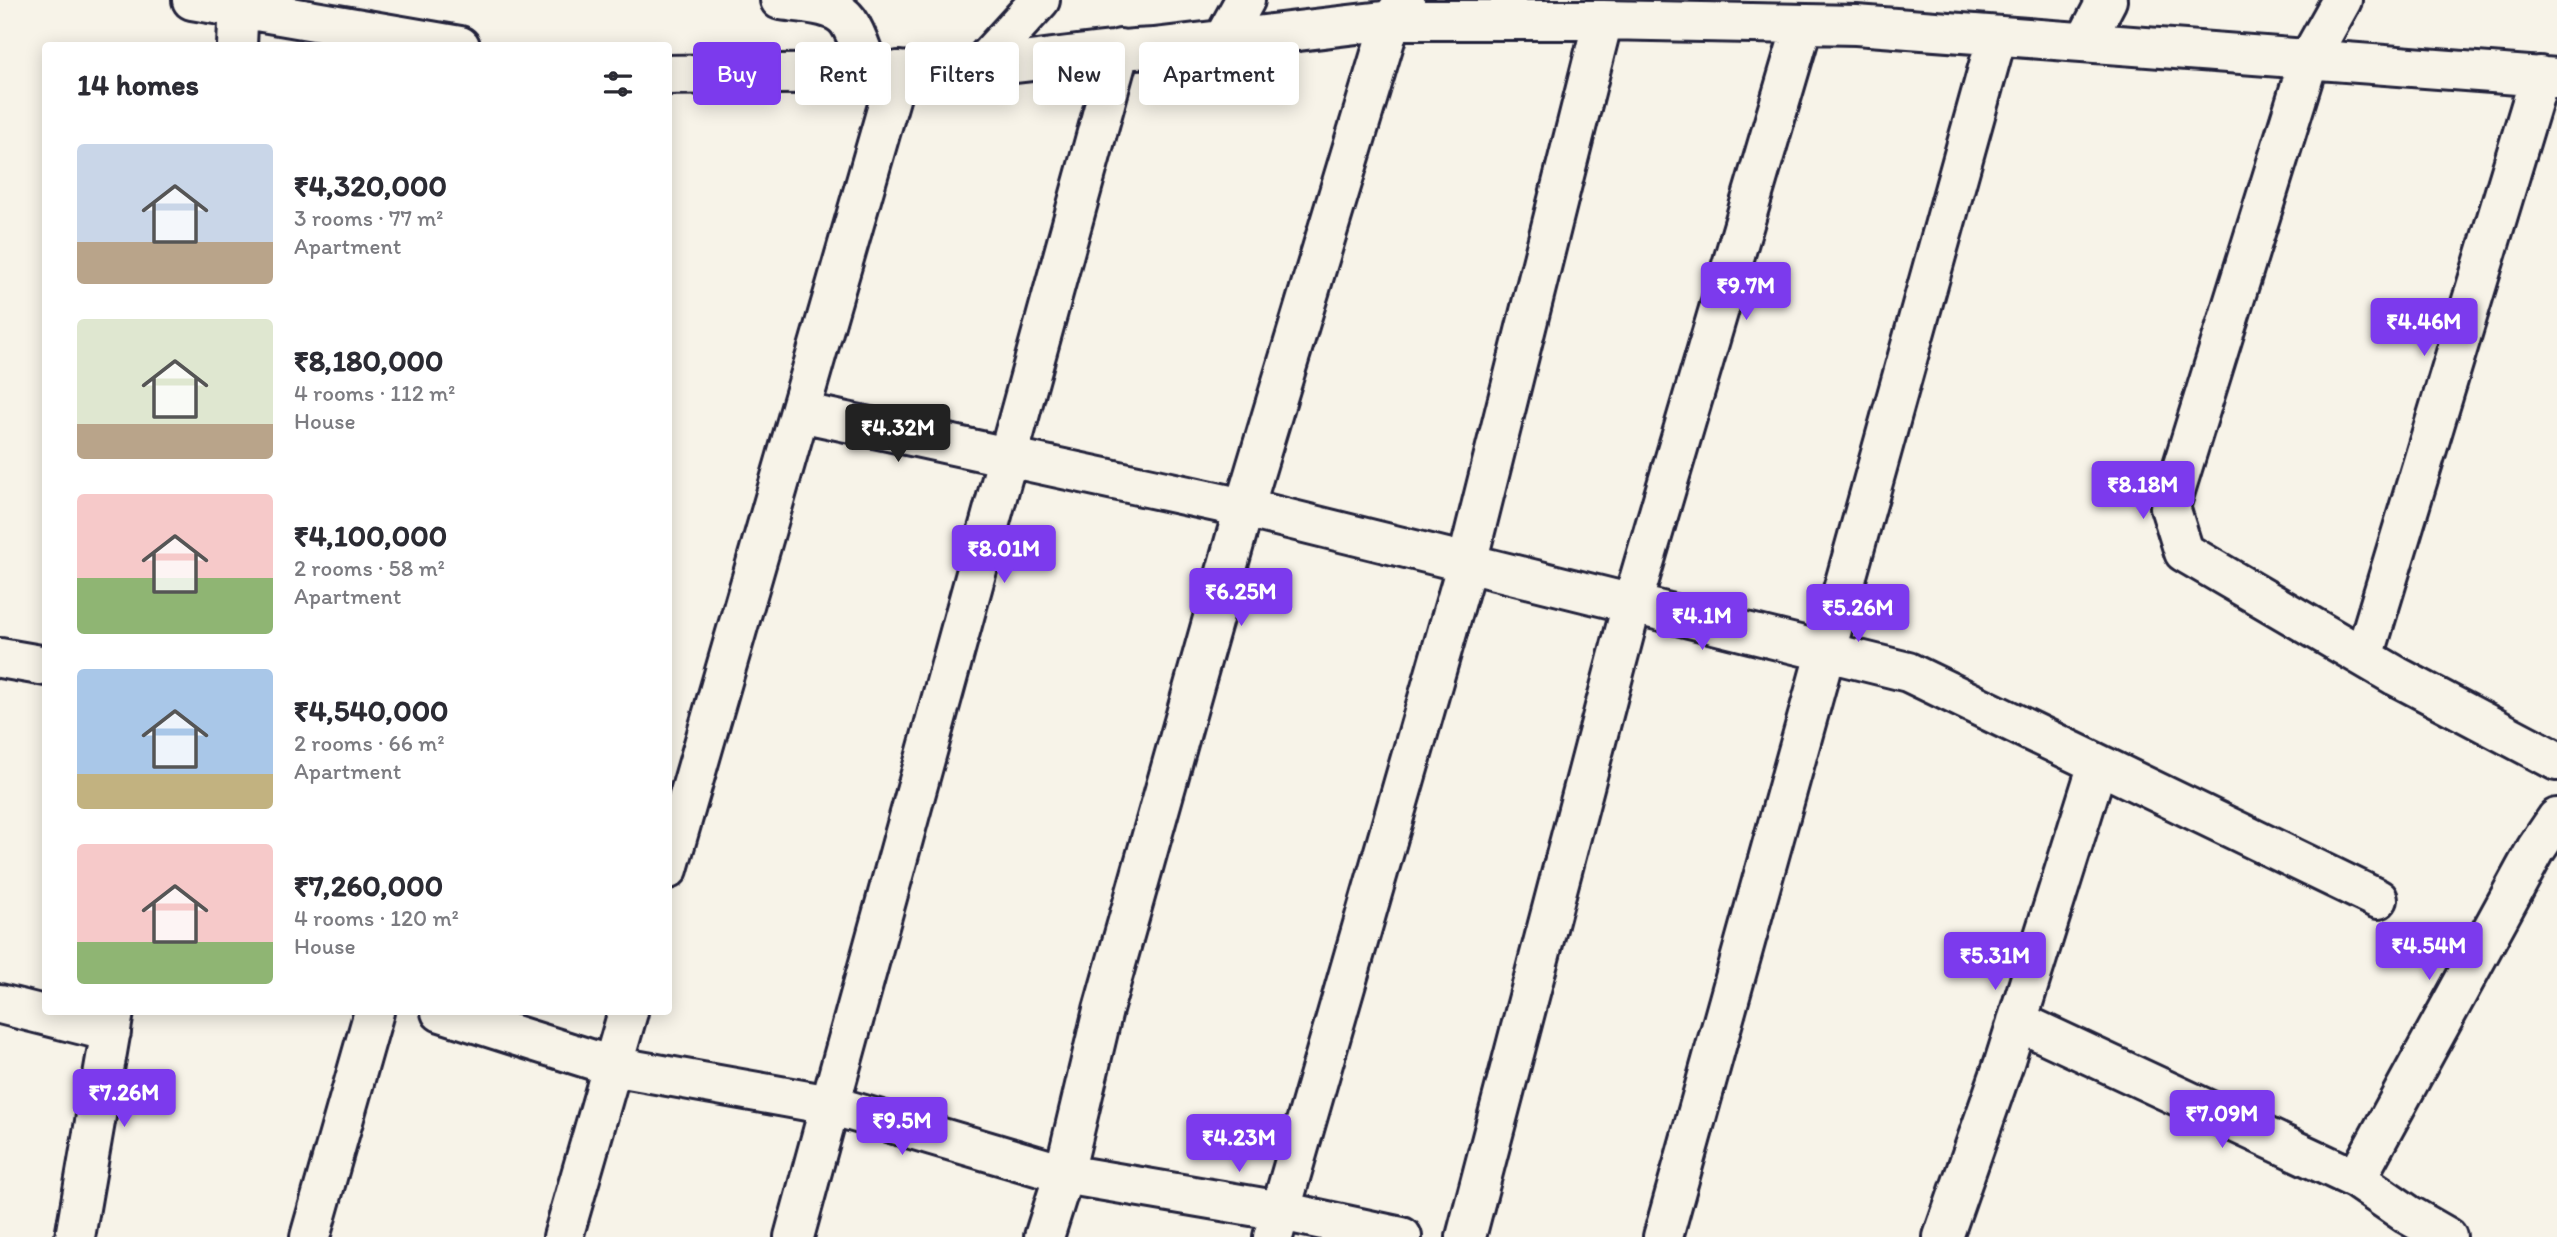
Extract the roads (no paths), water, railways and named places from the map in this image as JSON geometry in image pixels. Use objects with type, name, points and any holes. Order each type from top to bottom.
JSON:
[{"type":"street","points":[[192,0],[238,3],[437,42]]},
{"type":"street","points":[[780,0],[838,12],[848,20],[864,42]]},
{"type":"street","points":[[1002,42],[1040,0]]},
{"type":"street","points":[[1223,40],[1245,0]]},
{"type":"street","points":[[2085,42],[2107,0]]},
{"type":"street","points":[[2342,0],[2308,59],[2170,507],[2184,552],[2364,657],[2552,747]]},
{"type":"street","points":[[237,42],[238,3]]},
{"type":"street","points":[[1044,1237],[1064,1174],[1103,1010],[1244,508],[1398,10]]},
{"type":"street","points":[[1125,49],[1223,40],[1398,10],[1603,20],[1692,11],[1803,24],[1856,25],[2548,77],[2364,657]]},
{"type":"street","points":[[1277,1224],[1467,563],[1603,20]]},
{"type":"street","points":[[1466,1237],[1632,604],[1803,24]]},
{"type":"street","points":[[1663,1237],[1997,36]]},
{"type":"street","points":[[672,75],[795,73]]},
{"type":"street","points":[[672,846],[800,412],[876,105]]},
{"type":"street","points":[[794,1237],[1105,105]]},
{"type":"street","points":[[800,412],[1244,508],[1908,673],[2378,899]]},
{"type":"street","points":[[0,658],[42,665]]},
{"type":"street","points":[[1943,1237],[2017,1021],[2098,764]]},
{"type":"street","points":[[2356,1179],[2536,849],[2557,818]]},
{"type":"street","points":[[0,1004],[42,1011]]},
{"type":"street","points":[[69,1015],[113,1022],[75,1237]]},
{"type":"street","points":[[310,1237],[373,1015]]},
{"type":"street","points":[[451,1015],[612,1066],[830,1105],[1064,1174],[1277,1224],[1402,1237]]},
{"type":"street","points":[[563,1237],[627,1015]]},
{"type":"street","points":[[2017,1021],[2356,1179],[2407,1214],[2447,1237]]}]
